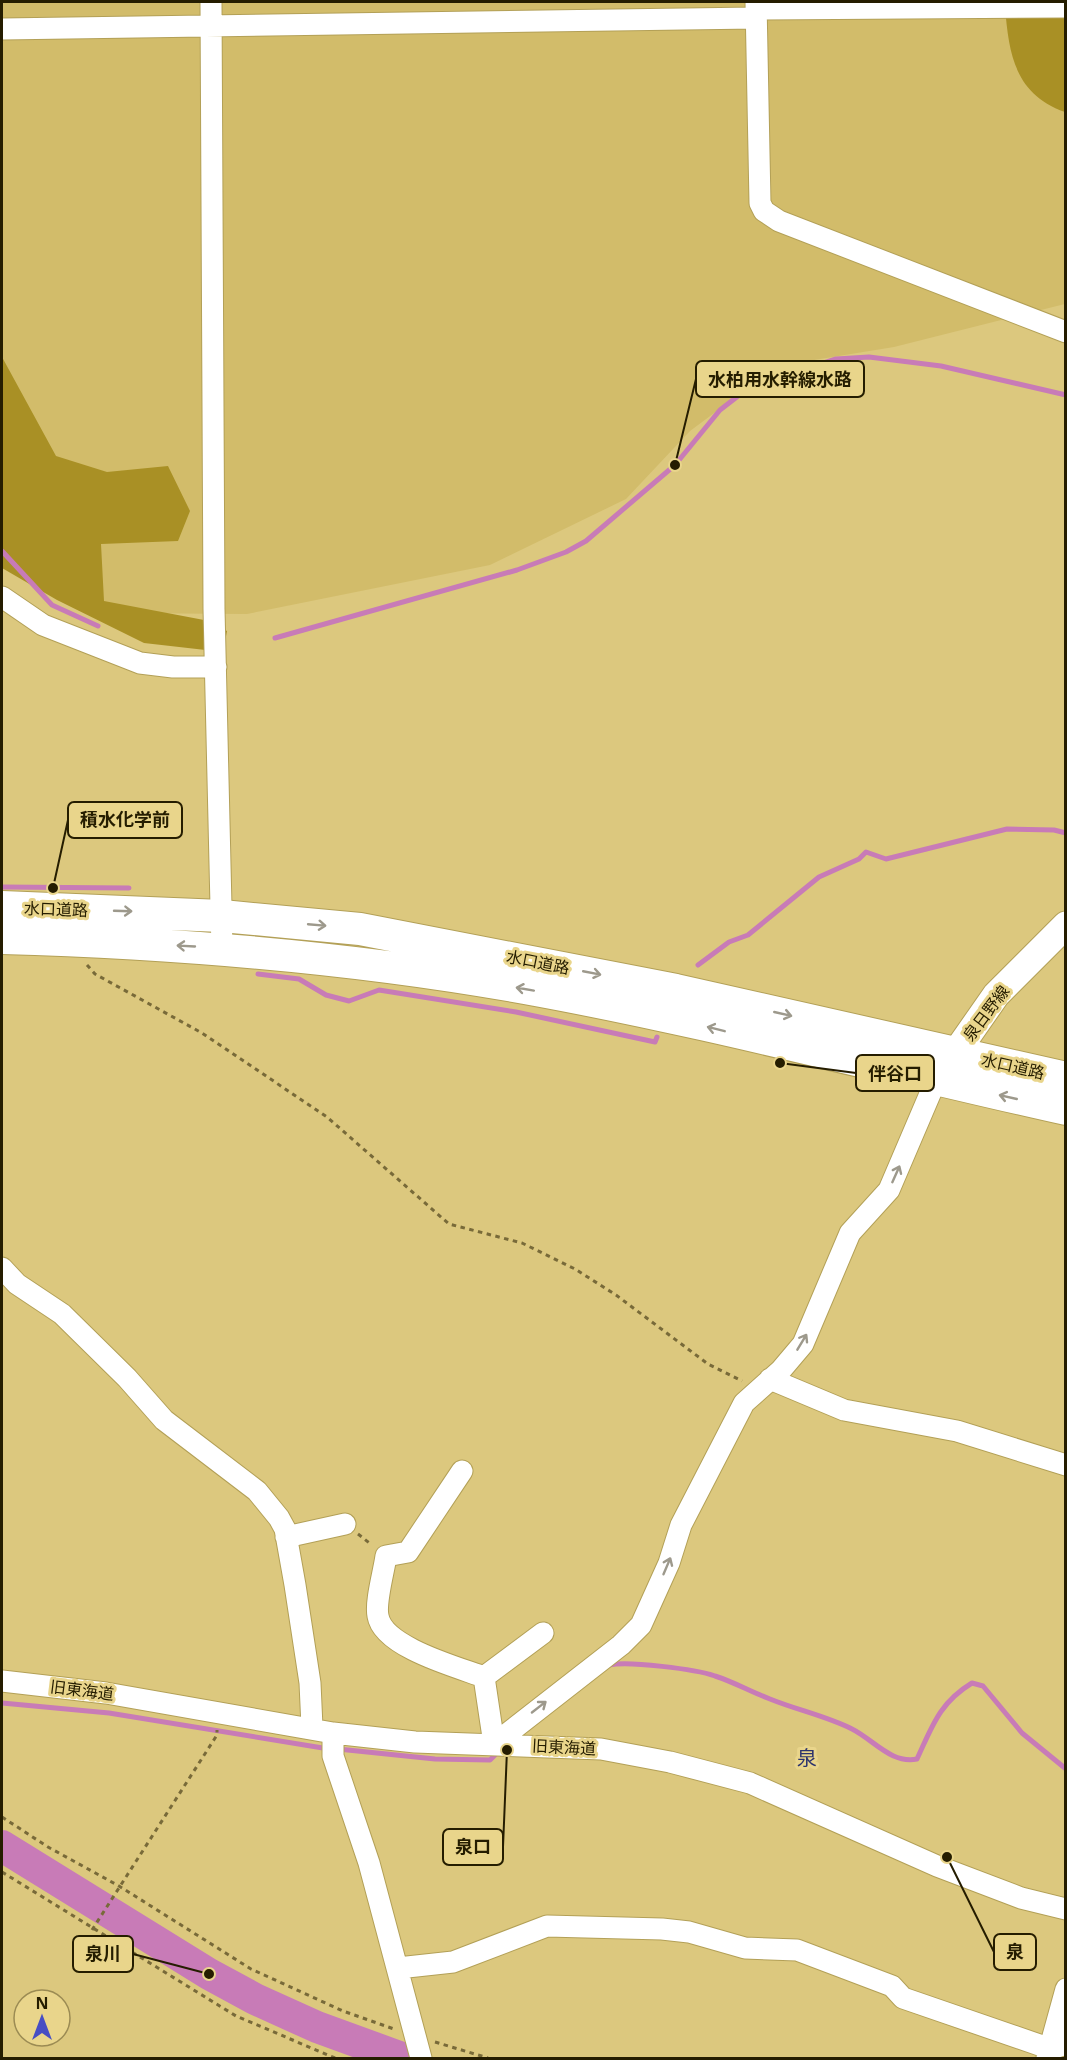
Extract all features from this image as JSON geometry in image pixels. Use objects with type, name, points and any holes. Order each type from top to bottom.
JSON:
[{"type":"highway","name":"水口道路","points":[[2,907],[222,916],[360,929],[676,990],[1065,1078]]},
{"type":"highway","name":"水口道路","points":[[2,938],[86,940],[222,948],[340,960],[526,988],[687,1022],[1065,1109]]},
{"type":"main road","name":"泉日野線","points":[[936,1080],[996,995],[1065,925]]},
{"type":"street","points":[[211,2],[214,609],[222,948]]},
{"type":"street","points":[[2,29],[211,27],[756,10],[1065,7]]},
{"type":"street","points":[[756,10],[760,203],[764,211],[779,220],[1065,332]]},
{"type":"street","points":[[2,597],[44,625],[140,663],[172,667],[216,667]]},
{"type":"street","points":[[484,1677],[494,1744],[621,1645],[641,1625],[669,1563],[681,1525],[744,1402],[803,1344],[850,1233],[889,1190],[936,1080]]},
{"type":"street","points":[[2,1268],[17,1284],[62,1314],[88,1338],[164,1420],[257,1491],[279,1518],[286,1536],[310,1683],[312,1727]]},
{"type":"street","points":[[766,1382],[844,1410],[957,1431],[1065,1465]]},
{"type":"street","points":[[462,1471],[408,1552],[386,1556],[378,1616],[387,1634],[413,1650],[484,1677]]},
{"type":"street","points":[[286,1536],[345,1524]]},
{"type":"street","points":[[484,1677],[543,1633]]},
{"type":"street","name":"旧東海道","points":[[2,1681],[106,1693],[312,1727],[333,1743],[415,1742],[601,1749],[670,1762],[750,1783],[937,1866],[1021,1898],[1065,1910]]},
{"type":"street","points":[[333,1743],[369,1863],[418,2045]]},
{"type":"street","points":[[398,1968],[453,1962],[547,1926],[689,1932],[745,1948],[797,1950],[892,1986],[903,1998],[1054,2051],[1065,1989]]},
{"type":"path","points":[[86,940],[84,961],[95,974],[202,1033],[327,1117],[449,1224],[522,1243],[575,1269],[616,1295],[708,1364],[745,1383],[766,1382]]},
{"type":"path","points":[[345,1524],[386,1556]]},
{"type":"path","points":[[92,1930],[217,1735],[218,1713]]},
{"type":"path","points":[[2,1817],[251,1969],[418,2045],[488,2058]]},
{"type":"path","points":[[2,1872],[92,1930],[236,2016],[335,2058]]},
{"type":"shaded area","points":[[2,2],[1065,2],[1065,304],[894,347],[777,366],[690,431],[626,499],[490,565],[247,614],[104,613],[2,382]]},
{"type":"shaded area","points":[[1065,2],[1065,112],[1035,95],[1025,84],[1013,57],[1005,7]]},
{"type":"shaded area","points":[[2,357],[56,456],[107,472],[168,466],[190,511],[178,541],[101,544],[104,601],[204,620],[227,631],[223,652],[144,643],[57,600],[2,568]]},
{"type":"waterway","points":[[275,638],[517,570],[566,552],[586,541],[675,465],[720,410],[742,393],[766,382],[836,359],[869,357],[941,366],[1066,395]]},
{"type":"waterway","points":[[2,551],[52,605],[98,626]]},
{"type":"waterway","points":[[698,965],[729,942],[748,935],[819,877],[859,859],[866,852],[886,859],[1007,829],[1054,830],[1066,833]]},
{"type":"waterway","points":[[2,887],[129,888]]},
{"type":"waterway","points":[[258,974],[299,979],[326,995],[349,1001],[379,990],[516,1012],[655,1042],[657,1037]]},
{"type":"waterway","points":[[609,1665],[662,1666],[715,1676],[780,1703],[842,1724],[891,1755],[908,1760],[917,1759],[932,1726],[944,1707],[972,1683],[983,1686],[1022,1733],[1066,1769]]},
{"type":"waterway","points":[[2,1703],[109,1713],[329,1749]]},
{"type":"waterway","points":[[338,1749],[435,1759],[490,1760],[499,1751]]},
{"type":"waterway","points":[[2,1846],[209,1974],[255,1999],[317,2027],[402,2058]]},
{"type":"place","name":"水柏用水幹線水路","points":[[675,465]]},
{"type":"place","name":"積水化学前","points":[[53,888]]},
{"type":"place","name":"伴谷口","points":[[780,1063]]},
{"type":"place","name":"泉口","points":[[507,1750]]},
{"type":"place","name":"泉","points":[[947,1857]]},
{"type":"place","name":"泉川","points":[[209,1974]]},
{"type":"district","name":"泉","points":[[807,1758]]}]
